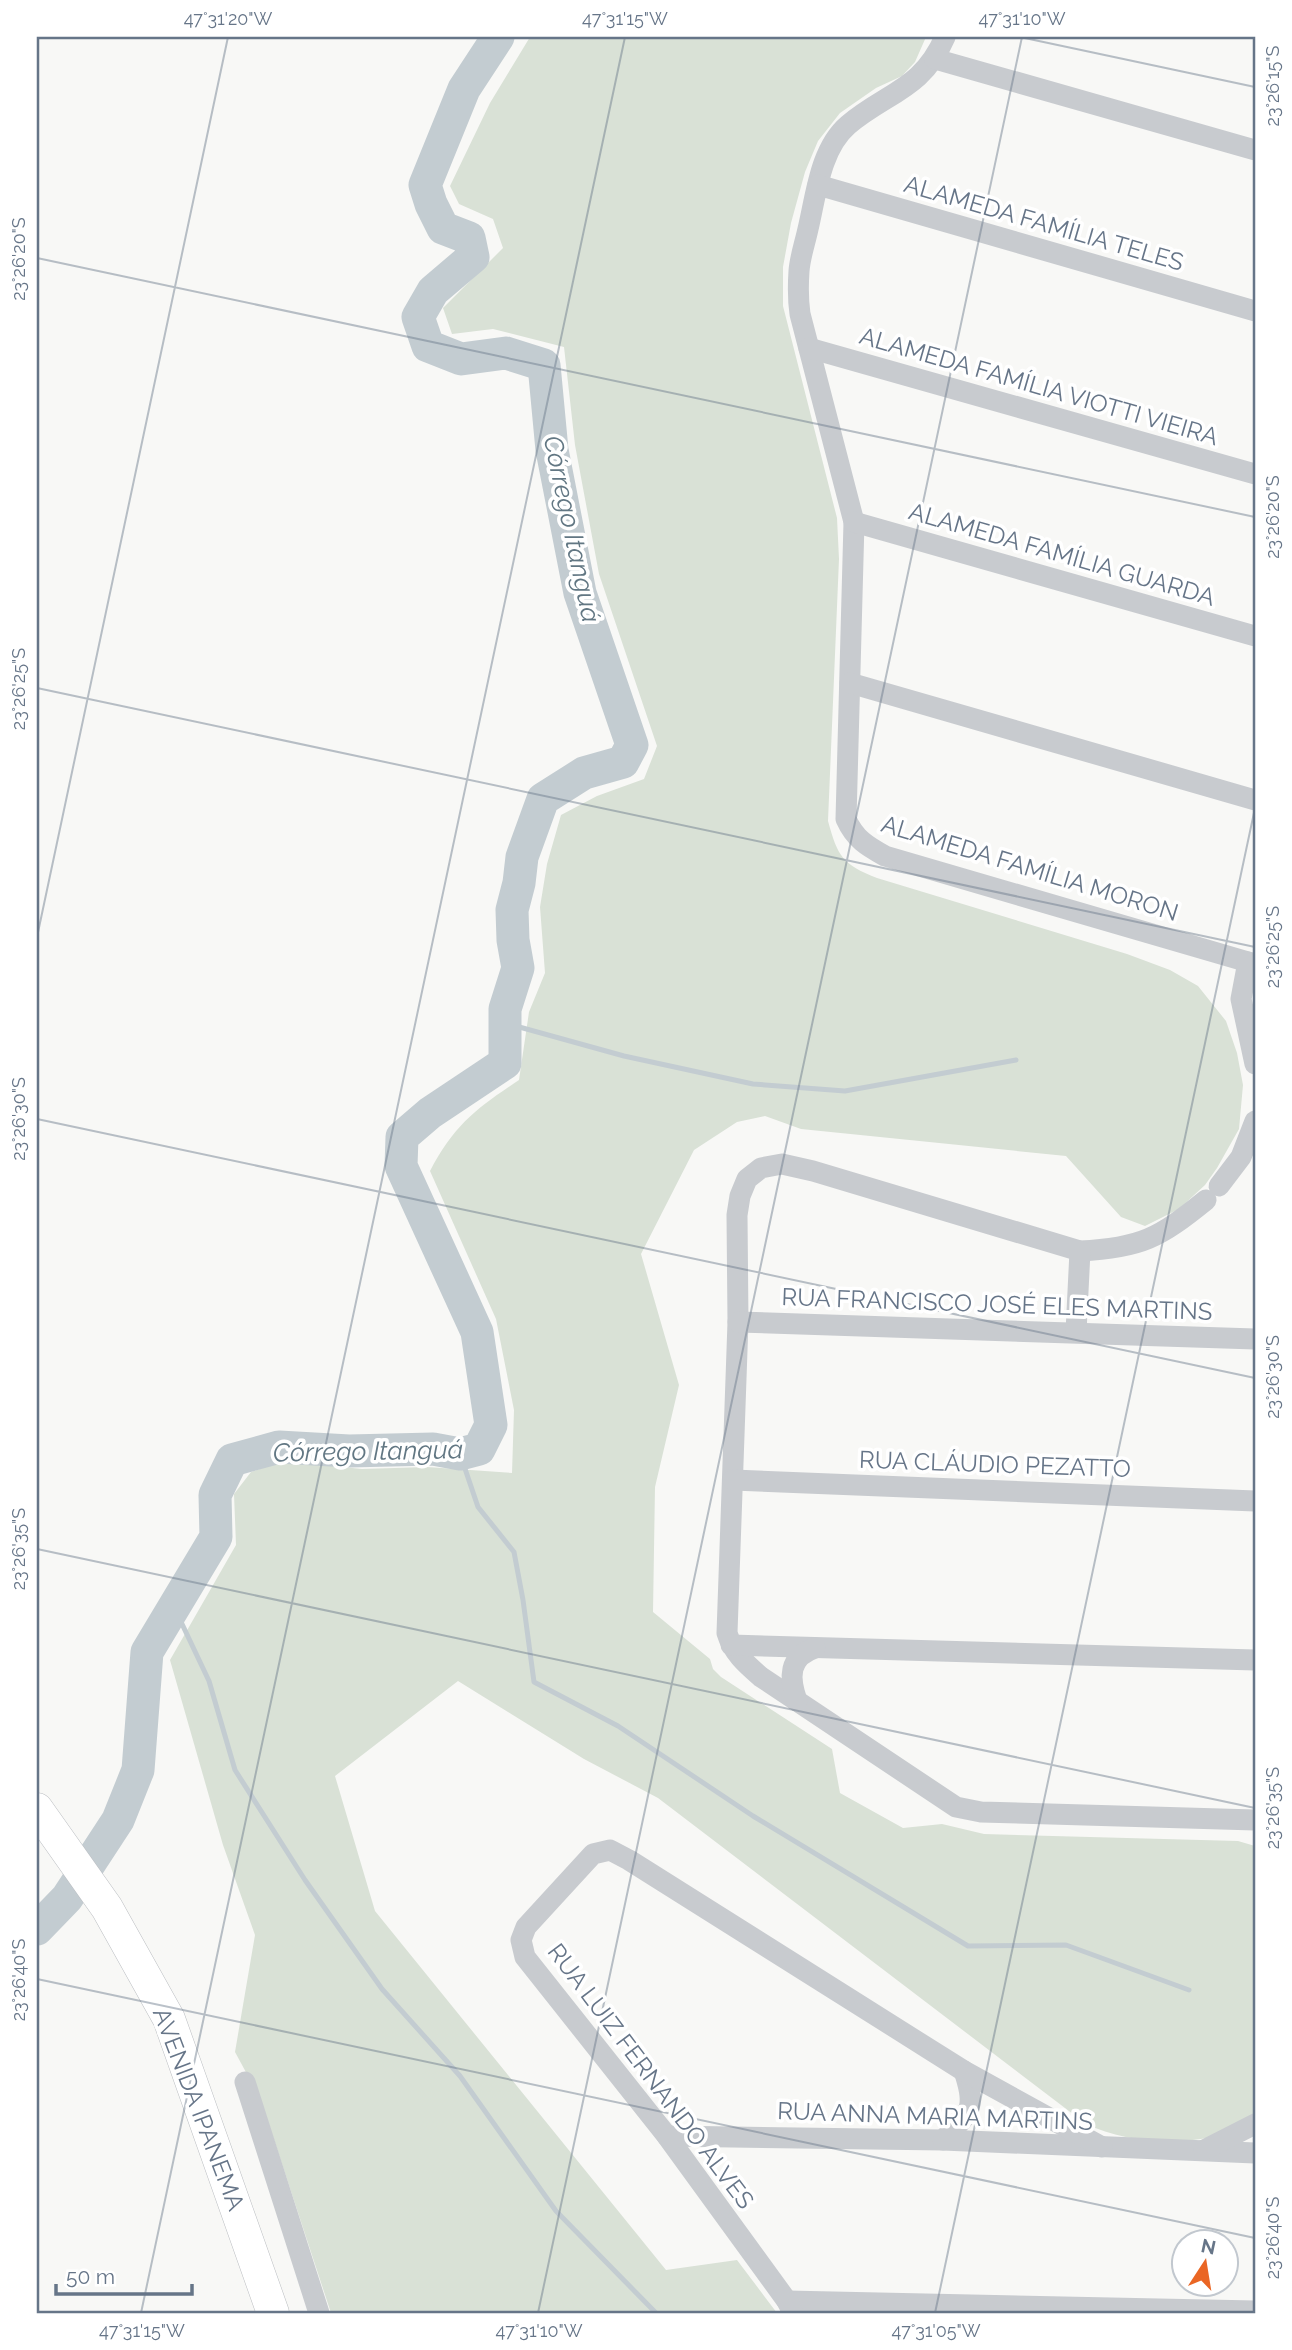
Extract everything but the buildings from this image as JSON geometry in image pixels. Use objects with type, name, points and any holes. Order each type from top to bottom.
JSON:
[{"type":"main road","name":"AVENIDA IPANEMA","points":[[37,1809],[107,1908],[169,2019],[273,2313]]},
{"type":"street","name":"ALAMEDA FAMÍLIA MORON","points":[[945,37],[935,59],[911,84],[849,125],[837,137],[818,185],[799,269],[799,305],[854,522],[846,819],[863,844],[885,856],[1252,963]]},
{"type":"street","points":[[935,59],[1255,150]]},
{"type":"street","name":"ALAMEDA FAMÍLIA TELES","points":[[818,185],[1255,311]]},
{"type":"street","name":"ALAMEDA FAMÍLIA VIOTTI VIEIRA","points":[[809,348],[1255,474]]},
{"type":"street","name":"ALAMEDA FAMÍLIA GUARDA","points":[[854,522],[1255,636]]},
{"type":"street","points":[[850,683],[1255,800]]},
{"type":"street","points":[[1252,963],[1241,999],[1255,1064]]},
{"type":"street","points":[[1255,1124],[1241,1157],[1213,1193],[1172,1228],[1139,1244],[1110,1250],[1080,1251],[782,1164],[761,1168],[747,1180],[740,1196],[737,1215],[738,1322],[727,1615],[727,1633],[731,1645],[743,1662],[956,1807],[981,1812],[1255,1820]]},
{"type":"street","points":[[1076,1332],[1080,1251]]},
{"type":"street","name":"RUA FRANCISCO JOSÉ ELES MARTINS","points":[[738,1322],[1255,1339]]},
{"type":"street","name":"RUA CLÁUDIO PEZATTO","points":[[733,1480],[1255,1501]]},
{"type":"street","points":[[731,1645],[1255,1660]]},
{"type":"street","points":[[797,1701],[790,1681],[795,1663],[804,1652],[815,1648]]},
{"type":"street","name":"RUA LUIZ FERNANDO ALVES","points":[[790,2307],[667,2136],[525,1957],[521,1940],[526,1927],[593,1854],[610,1850],[629,1860],[964,2071],[1102,2147]]},
{"type":"street","points":[[943,2140],[967,2114],[972,2094],[964,2071]]},
{"type":"street","points":[[245,2082],[319,2313]]},
{"type":"street","points":[[1202,2151],[1255,2124]]},
{"type":"street","name":"RUA ANNA MARIA MARTINS","points":[[667,2136],[943,2140],[1255,2153]]},
{"type":"street","points":[[790,2307],[1255,2311]]},
{"type":"shaded area","points":[[530,37],[926,37],[915,62],[902,76],[876,88],[840,113],[818,141],[805,172],[791,223],[783,267],[783,306],[837,518],[839,559],[828,821],[843,858],[877,878],[1127,954],[1170,970],[1198,986],[1226,1021],[1237,1053],[1243,1085],[1239,1129],[1217,1168],[1205,1185],[1179,1209],[1145,1226],[1121,1217],[1066,1156],[801,1129],[765,1116],[737,1122],[694,1150],[641,1254],[679,1385],[655,1487],[653,1612],[710,1659],[713,1669],[721,1677],[832,1749],[840,1793],[903,1828],[942,1824],[984,1834],[1238,1841],[1255,1846],[1255,2114],[1217,2135],[1180,2141],[1131,2138],[1086,2124],[658,1798],[584,1759],[458,1681],[335,1776],[375,1911],[666,2270],[737,2260],[777,2313],[331,2313],[261,2100],[235,2052],[255,1935],[223,1845],[170,1660],[236,1545],[234,1494],[251,1472],[282,1461],[362,1469],[427,1467],[512,1473],[514,1410],[496,1319],[430,1171],[458,1129],[490,1100],[519,1080],[529,1012],[545,973],[540,907],[547,864],[561,815],[597,796],[644,779],[657,746],[599,574],[575,445],[564,347],[493,329],[452,334],[443,308],[503,248],[493,219],[459,204],[450,186],[490,103]]},
{"type":"waterway","name":"Córrego Itanguá","points":[[37,1929],[67,1898],[118,1820],[138,1770],[147,1652],[216,1537],[215,1495],[232,1460],[279,1447],[349,1451],[433,1449],[460,1454],[479,1449],[491,1425],[477,1332],[401,1166],[402,1137],[430,1113],[505,1063],[505,1009],[518,968],[512,910],[522,857],[543,799],[584,773],[623,762],[632,745],[580,593],[552,450],[544,365],[506,353],[461,359],[428,346],[418,317],[433,291],[473,257],[469,238],[443,228],[425,185],[464,89],[498,37]]},
{"type":"waterway","points":[[505,1023],[624,1056],[753,1084],[845,1091],[1016,1060]]},
{"type":"waterway","points":[[460,1454],[478,1507],[514,1552],[534,1682],[618,1726],[753,1816],[968,1946],[1066,1945],[1189,1990]]},
{"type":"waterway","points":[[174,1607],[209,1681],[235,1770],[305,1880],[382,1989],[460,2076],[556,2211],[656,2313]]}]
